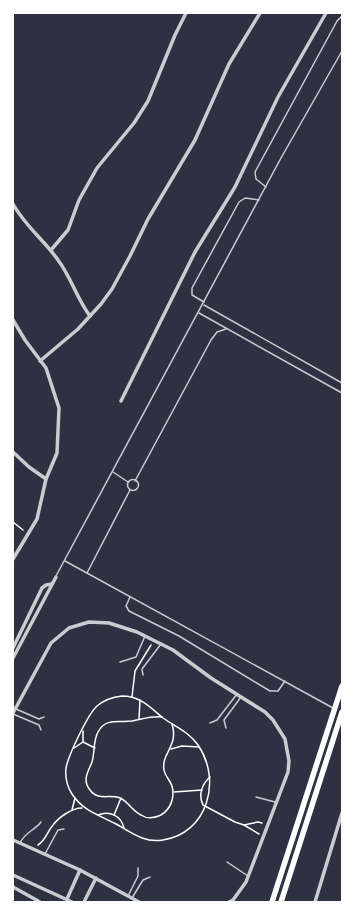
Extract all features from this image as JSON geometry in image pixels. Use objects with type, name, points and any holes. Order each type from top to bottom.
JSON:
[{"type":"main road","points":[[272,902],[342,686]]},
{"type":"main road","points":[[281,902],[342,712]]},
{"type":"street","points":[[51,250],[68,230],[79,200],[97,168],[134,123],[148,101],[175,35],[186,13]]},
{"type":"street","points":[[40,361],[90,316],[101,304],[122,273],[148,219],[195,140],[229,64],[260,13]]},
{"type":"street","points":[[121,401],[195,252],[235,187],[278,97],[326,13]]},
{"type":"street","points":[[13,204],[32,230],[51,250],[67,273],[90,316]]},
{"type":"street","points":[[13,320],[50,376],[59,408],[57,453],[46,479],[37,519],[13,559]]},
{"type":"street","points":[[13,452],[29,467],[46,479]]},
{"type":"street","points":[[13,658],[56,577]]},
{"type":"street","points":[[13,648],[42,588],[46,585],[52,584]]},
{"type":"street","points":[[13,713],[51,643],[69,628],[89,622],[109,623],[145,636],[173,650],[211,678],[269,716],[280,729],[285,739],[288,750],[288,772],[248,876],[233,900],[229,902]]},
{"type":"street","points":[[315,902],[342,813]]},
{"type":"street","points":[[13,840],[80,870],[139,902]]},
{"type":"street","points":[[67,899],[80,870]]},
{"type":"street","points":[[13,875],[72,902]]},
{"type":"street","points":[[84,902],[96,878]]},
{"type":"street","points":[[13,887],[40,902]]},
{"type":"lane","points":[[266,187],[256,179],[256,169],[337,21],[342,16]]},
{"type":"lane","points":[[56,577],[266,187],[342,51]]},
{"type":"lane","points":[[259,200],[247,198],[239,202],[192,288],[192,295],[204,304],[342,383]]},
{"type":"lane","points":[[199,313],[342,393]]},
{"type":"lane","points":[[135,481],[211,340],[217,332],[226,329]]},
{"type":"lane","points":[[113,472],[129,482],[135,481]]},
{"type":"lane","points":[[130,490],[134,491],[137,488],[138,484],[135,481]]},
{"type":"lane","points":[[87,573],[130,490],[128,487],[129,482]]},
{"type":"lane","points":[[65,561],[335,709]]},
{"type":"lane","points":[[131,597],[126,606],[129,611],[179,636],[270,691],[278,691],[285,681]]},
{"type":"lane","points":[[120,662],[136,657],[145,636]]},
{"type":"lane","points":[[143,675],[142,670],[161,644]]},
{"type":"lane","points":[[210,724],[217,720],[239,695]]},
{"type":"lane","points":[[226,728],[224,720],[239,695]]},
{"type":"lane","points":[[16,709],[40,719],[44,718]]},
{"type":"lane","points":[[13,713],[39,725],[41,730]]},
{"type":"lane","points":[[256,797],[277,802]]},
{"type":"lane","points":[[20,843],[23,836],[37,828],[41,822]]},
{"type":"lane","points":[[45,854],[58,830],[64,830]]},
{"type":"lane","points":[[227,862],[248,876]]},
{"type":"lane","points":[[130,897],[138,876],[138,868]]},
{"type":"lane","points":[[130,897],[143,880],[150,877]]},
{"type":"path","points":[[13,522],[28,534]]},
{"type":"path","points":[[127,696],[140,700],[162,716],[172,724],[185,731],[199,747],[206,760],[210,777],[210,794],[206,807],[195,824],[184,833],[175,838],[147,840],[135,836],[124,828],[83,808],[75,798],[68,784],[66,772],[74,748],[93,711],[106,700],[127,696]]},
{"type":"path","points":[[139,719],[140,700]]},
{"type":"path","points":[[162,716],[132,721],[114,720],[105,724],[97,733],[95,748],[86,777],[88,788],[97,796],[121,798],[141,816],[153,818],[161,815],[169,808],[173,792],[164,766],[166,757],[171,749],[174,734],[172,724]]},
{"type":"path","points":[[74,748],[83,742],[83,730]]},
{"type":"path","points":[[83,742],[95,748]]},
{"type":"path","points":[[171,749],[188,745],[199,747]]},
{"type":"path","points":[[210,777],[204,784],[202,790],[202,802],[206,807],[264,836]]},
{"type":"path","points":[[173,792],[202,790]]},
{"type":"path","points":[[72,810],[75,798]]},
{"type":"path","points":[[114,815],[121,798]]},
{"type":"path","points":[[31,848],[43,841],[55,822],[72,810],[83,808]]},
{"type":"path","points":[[97,816],[107,813],[114,815],[121,822],[124,828]]},
{"type":"path","points":[[244,825],[258,822],[268,825]]}]
